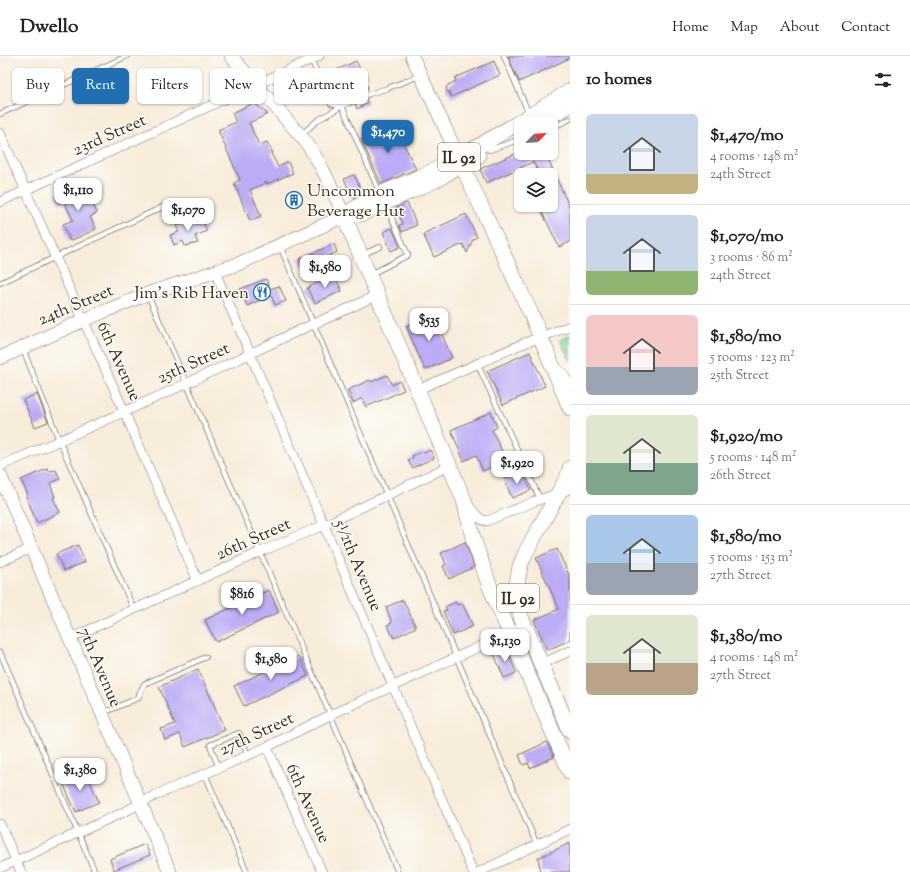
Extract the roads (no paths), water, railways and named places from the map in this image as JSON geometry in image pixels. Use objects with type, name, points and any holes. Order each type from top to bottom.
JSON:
[{"type":"main road","name":"24th Street","points":[[538,116],[570,91]]},
{"type":"main road","name":"24th Street","points":[[542,116],[570,105]]},
{"type":"main road","name":"24th Street","points":[[460,161],[514,130]]},
{"type":"main road","name":"24th Street","points":[[344,216],[357,206],[383,200],[441,167],[489,150],[514,137]]},
{"type":"main road","name":"IL 92","points":[[460,161],[539,334],[570,408]]},
{"type":"main road","name":"IL 92","points":[[344,216],[376,295],[464,500],[473,538],[486,576],[509,633],[570,772]]},
{"type":"main road","name":"IL 92","points":[[570,468],[564,491],[526,552],[520,566],[517,584],[521,616],[570,731]]},
{"type":"street","points":[[231,56],[242,68]]},
{"type":"street","points":[[412,56],[460,161]]},
{"type":"street","name":"23rd Street","points":[[266,80],[315,58]]},
{"type":"street","points":[[266,95],[316,158],[344,216]]},
{"type":"street","name":"23rd Street","points":[[0,202],[213,104]]},
{"type":"street","name":"6th Avenue","points":[[0,133],[124,410],[198,581]]},
{"type":"street","name":"24th Street","points":[[0,358],[84,320],[147,294],[238,264],[344,216]]},
{"type":"street","name":"5½th Avenue","points":[[216,272],[473,872]]},
{"type":"street","name":"25th Street","points":[[0,466],[354,307],[376,295]]},
{"type":"street","points":[[417,390],[522,344],[539,334],[570,326]]},
{"type":"street","points":[[551,361],[563,374],[570,385]]},
{"type":"street","name":"26th Street","points":[[69,639],[260,552],[324,525],[450,466]]},
{"type":"street","name":"7th Avenue","points":[[0,475],[170,872]]},
{"type":"street","points":[[464,500],[480,519],[484,521],[564,491]]},
{"type":"street","points":[[0,562],[32,548]]},
{"type":"street","name":"27th Street","points":[[0,868],[78,834],[156,795],[267,747],[330,715],[525,626]]},
{"type":"street","points":[[541,664],[570,650]]},
{"type":"street","name":"6th Avenue","points":[[267,747],[322,872]]},
{"type":"street","points":[[0,824],[21,872]]},
{"type":"street","points":[[479,872],[570,829]]},
{"type":"lane","points":[[0,114],[127,56]]},
{"type":"lane","points":[[504,56],[533,116]]},
{"type":"lane","points":[[315,58],[332,104],[342,106]]},
{"type":"lane","points":[[300,136],[318,120],[342,106],[420,75]]},
{"type":"lane","points":[[342,106],[408,255],[368,276]]},
{"type":"lane","points":[[558,125],[570,119]]},
{"type":"lane","points":[[489,150],[514,141]]},
{"type":"lane","points":[[0,283],[167,205]]},
{"type":"lane","points":[[280,245],[537,845]]},
{"type":"lane","points":[[360,256],[380,246]]},
{"type":"lane","points":[[147,294],[187,382],[398,872]]},
{"type":"lane","points":[[23,348],[59,440],[134,610]]},
{"type":"lane","points":[[477,363],[540,499]]},
{"type":"lane","points":[[0,652],[94,872]]},
{"type":"lane","points":[[102,714],[138,698],[144,684],[206,657]]},
{"type":"lane","points":[[219,768],[210,745],[239,733],[248,755]]},
{"type":"lane","points":[[205,774],[247,872]]},
{"type":"place","name":"Uncommon Beverage Hut","points":[[294,200]]},
{"type":"place","name":"Jim's Rib Haven","points":[[262,292]]}]
